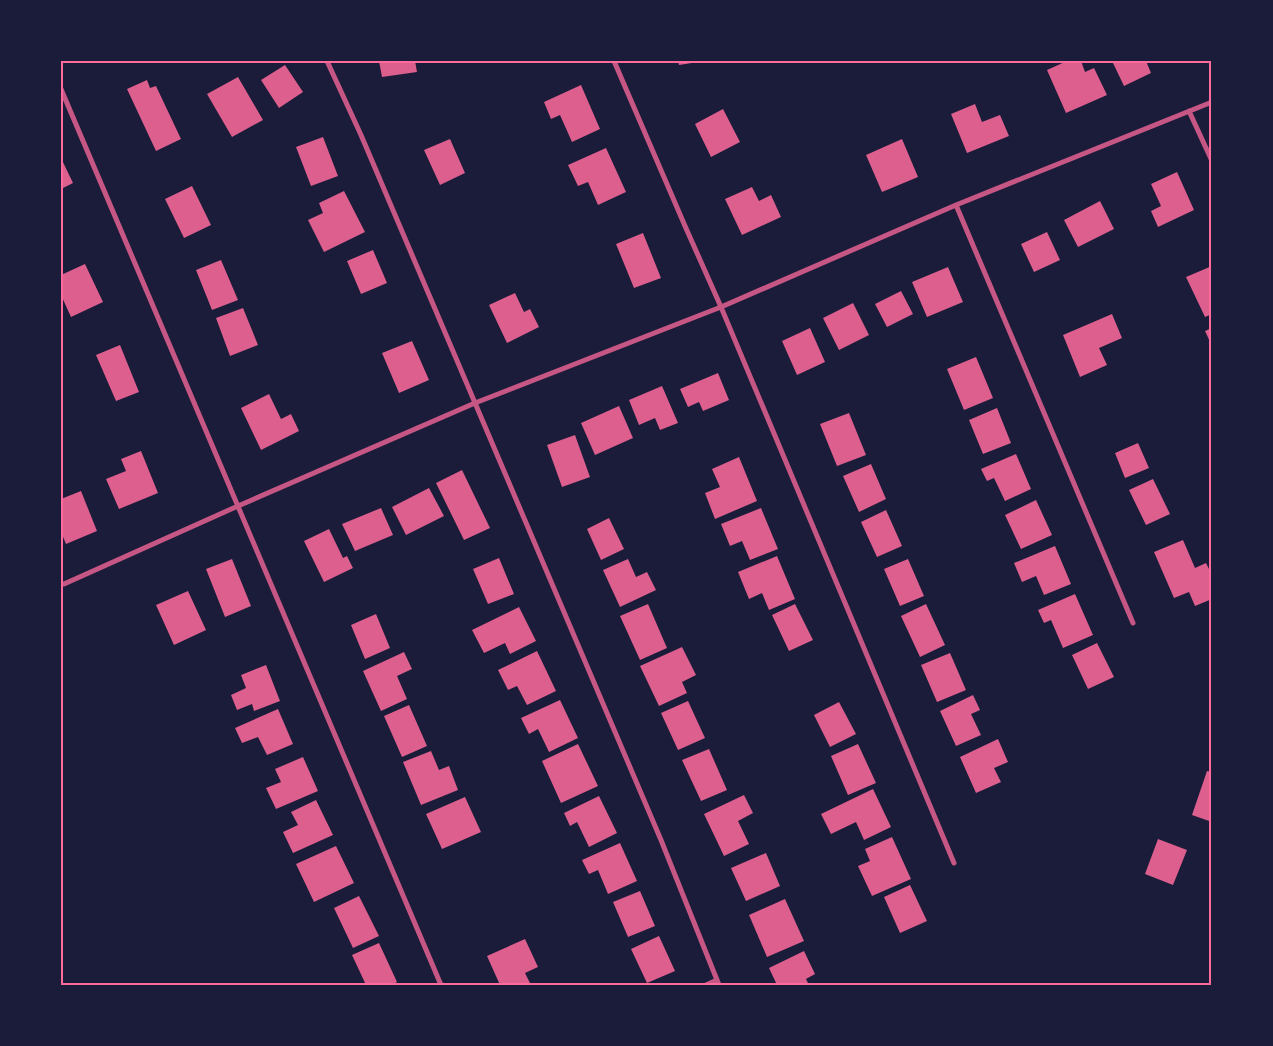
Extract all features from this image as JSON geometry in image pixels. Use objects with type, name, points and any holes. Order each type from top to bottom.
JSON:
[{"type":"street","points":[[327,61],[365,144],[661,840],[718,982],[706,985]]},
{"type":"street","points":[[614,61],[721,307],[954,863]]},
{"type":"street","points":[[61,89],[441,985]]},
{"type":"street","points":[[64,584],[475,403],[721,307],[956,205],[1212,102]]},
{"type":"street","points":[[1190,112],[1212,161]]},
{"type":"street","points":[[956,205],[1133,623]]},
{"type":"building","points":[[379,61],[415,61],[417,72],[382,77]]},
{"type":"building","points":[[678,61],[698,61],[698,62],[679,65]]},
{"type":"building","points":[[1067,61],[1081,61],[1085,72],[1094,68],[1107,95],[1066,113],[1047,70]]},
{"type":"building","points":[[1116,61],[1146,61],[1151,73],[1124,86],[1113,63]]},
{"type":"building","points":[[285,65],[303,92],[279,108],[261,80]]},
{"type":"building","points":[[238,77],[263,120],[232,137],[207,94]]},
{"type":"building","points":[[147,80],[150,88],[156,86],[181,139],[156,151],[127,89]]},
{"type":"building","points":[[581,85],[600,129],[572,142],[560,115],[551,119],[544,102]]},
{"type":"building","points":[[975,104],[982,122],[1000,115],[1009,136],[967,153],[951,114]]},
{"type":"building","points":[[723,109],[740,142],[711,157],[695,124]]},
{"type":"building","points":[[323,137],[338,176],[311,186],[296,147]]},
{"type":"building","points":[[450,139],[465,173],[440,185],[424,150]]},
{"type":"building","points":[[902,139],[918,177],[882,192],[866,155]]},
{"type":"building","points":[[606,148],[626,192],[598,205],[588,182],[578,186],[568,165]]},
{"type":"building","points":[[61,158],[73,183],[61,189]]},
{"type":"building","points":[[1177,172],[1194,210],[1158,227],[1151,211],[1161,206],[1151,184]]},
{"type":"building","points":[[192,186],[211,225],[184,238],[165,199]]},
{"type":"building","points":[[752,187],[759,201],[771,195],[781,217],[742,235],[725,199]]},
{"type":"building","points":[[344,191],[365,232],[324,252],[308,220],[323,213],[319,203]]},
{"type":"building","points":[[1100,201],[1114,229],[1078,247],[1064,220]]},
{"type":"building","points":[[1047,232],[1060,260],[1034,272],[1021,244]]},
{"type":"building","points":[[643,233],[661,278],[634,288],[616,244]]},
{"type":"building","points":[[373,250],[387,283],[361,294],[347,261]]},
{"type":"building","points":[[221,260],[238,300],[212,310],[196,270]]},
{"type":"building","points":[[85,264],[103,302],[71,317],[61,295],[61,275]]},
{"type":"building","points":[[1212,266],[1212,314],[1205,317],[1186,277]]},
{"type":"building","points":[[948,267],[963,302],[927,317],[912,282]]},
{"type":"building","points":[[901,291],[913,314],[887,327],[875,304]]},
{"type":"building","points":[[515,293],[524,312],[530,309],[539,327],[507,343],[489,305]]},
{"type":"building","points":[[853,303],[869,335],[839,350],[823,318]]},
{"type":"building","points":[[243,308],[258,345],[230,356],[216,318]]},
{"type":"building","points":[[1112,314],[1122,338],[1099,348],[1107,365],[1080,377],[1063,335]]},
{"type":"building","points":[[810,328],[825,362],[797,375],[782,341]]},
{"type":"building","points":[[1212,328],[1212,346],[1205,331]]},
{"type":"building","points":[[412,341],[429,380],[399,393],[382,353]]},
{"type":"building","points":[[120,345],[139,392],[116,401],[96,355]]},
{"type":"building","points":[[976,357],[993,398],[964,410],[947,369]]},
{"type":"building","points":[[718,373],[729,400],[703,411],[699,402],[688,407],[680,389]]},
{"type":"building","points":[[662,386],[678,423],[660,430],[655,418],[639,425],[629,400]]},
{"type":"building","points":[[269,394],[281,419],[291,414],[299,431],[261,450],[241,408]]},
{"type":"building","points":[[619,406],[633,438],[595,455],[581,423]]},
{"type":"building","points":[[997,408],[1011,443],[983,454],[969,420]]},
{"type":"building","points":[[849,413],[866,455],[837,466],[820,424]]},
{"type":"building","points":[[575,435],[590,477],[562,487],[547,445]]},
{"type":"building","points":[[1138,443],[1149,468],[1125,478],[1115,453]]},
{"type":"building","points":[[141,451],[158,493],[119,509],[106,479],[126,471],[121,459]]},
{"type":"building","points":[[1016,454],[1031,489],[1005,501],[994,478],[987,481],[981,469]]},
{"type":"building","points":[[739,457],[757,501],[715,519],[705,493],[720,487],[712,469]]},
{"type":"building","points":[[871,464],[886,499],[859,512],[843,476]]},
{"type":"building","points":[[462,470],[490,528],[464,540],[436,483]]},
{"type":"building","points":[[1153,479],[1170,514],[1146,525],[1129,490]]},
{"type":"building","points":[[429,488],[444,516],[406,535],[392,507]]},
{"type":"building","points":[[81,491],[97,531],[66,544],[61,532],[61,499]]},
{"type":"building","points":[[1036,500],[1052,535],[1021,549],[1005,515]]},
{"type":"building","points":[[381,508],[393,535],[355,551],[342,524]]},
{"type":"building","points":[[761,508],[778,549],[750,560],[742,541],[730,546],[721,524]]},
{"type":"building","points":[[886,510],[902,546],[877,557],[861,522]]},
{"type":"building","points":[[609,518],[624,549],[601,560],[587,529]]},
{"type":"building","points":[[329,529],[343,558],[347,556],[353,568],[324,582],[304,541]]},
{"type":"building","points":[[1183,540],[1195,568],[1206,563],[1212,575],[1212,599],[1195,606],[1189,592],[1174,598],[1154,552]]},
{"type":"building","points":[[1055,546],[1071,584],[1044,595],[1036,576],[1022,582],[1014,563]]},
{"type":"building","points":[[777,556],[795,599],[769,610],[762,593],[749,599],[738,572]]},
{"type":"building","points":[[499,558],[514,594],[488,604],[473,569]]},
{"type":"building","points":[[232,559],[251,606],[225,617],[206,569]]},
{"type":"building","points":[[628,559],[636,577],[647,572],[656,590],[620,607],[603,570]]},
{"type":"building","points":[[908,559],[924,596],[900,606],[884,569]]},
{"type":"building","points":[[188,591],[206,630],[174,645],[156,605]]},
{"type":"building","points":[[1075,594],[1093,635],[1063,648],[1051,620],[1044,623],[1038,610]]},
{"type":"building","points":[[648,604],[667,648],[640,660],[620,616]]},
{"type":"building","points":[[795,604],[813,640],[789,651],[772,615]]},
{"type":"building","points":[[926,604],[945,645],[920,657],[901,616]]},
{"type":"building","points":[[519,607],[536,641],[510,654],[505,643],[484,653],[472,630]]},
{"type":"building","points":[[376,614],[390,648],[365,659],[351,625]]},
{"type":"building","points":[[1097,643],[1114,677],[1088,689],[1072,655]]},
{"type":"building","points":[[682,647],[696,675],[682,682],[687,693],[659,706],[640,666]]},
{"type":"building","points":[[537,651],[556,691],[527,705],[517,686],[508,690],[498,670]]},
{"type":"building","points":[[404,652],[412,669],[397,676],[407,699],[381,711],[363,671]]},
{"type":"building","points":[[950,653],[966,690],[937,702],[921,665]]},
{"type":"building","points":[[266,665],[280,701],[254,711],[252,704],[237,710],[231,695],[246,688],[241,675]]},
{"type":"building","points":[[973,695],[980,710],[971,714],[981,735],[956,746],[940,711]]},
{"type":"building","points":[[560,700],[578,738],[549,752],[538,729],[529,734],[521,718]]},
{"type":"building","points":[[688,701],[705,738],[678,750],[661,713]]},
{"type":"building","points":[[839,702],[856,734],[830,747],[814,715]]},
{"type":"building","points":[[409,705],[427,746],[402,757],[384,716]]},
{"type":"building","points":[[278,709],[293,744],[267,755],[258,737],[242,743],[235,728]]},
{"type":"building","points":[[998,739],[1008,762],[994,768],[1001,782],[976,793],[960,757]]},
{"type":"building","points":[[578,744],[598,786],[561,803],[542,761]]},
{"type":"building","points":[[858,744],[876,783],[848,795],[831,756]]},
{"type":"building","points":[[709,749],[727,790],[701,801],[682,760]]},
{"type":"building","points":[[431,751],[439,770],[449,766],[458,790],[421,805],[403,762]]},
{"type":"building","points":[[303,757],[318,791],[276,809],[266,788],[281,782],[275,769]]},
{"type":"building","points":[[1207,771],[1212,772],[1212,822],[1192,815]]},
{"type":"building","points":[[873,789],[891,827],[864,840],[856,822],[831,834],[821,814]]},
{"type":"building","points":[[744,795],[753,813],[738,821],[749,844],[724,856],[704,814]]},
{"type":"building","points":[[599,796],[617,833],[589,847],[577,822],[570,826],[564,813]]},
{"type":"building","points":[[465,797],[481,832],[442,849],[426,814]]},
{"type":"building","points":[[316,800],[333,835],[293,853],[283,832],[298,825],[291,812]]},
{"type":"building","points":[[892,837],[911,879],[872,896],[858,866],[870,861],[865,849]]},
{"type":"building","points":[[1158,839],[1187,850],[1173,885],[1145,874]]},
{"type":"building","points":[[620,843],[637,881],[608,894],[598,870],[589,874],[582,860]]},
{"type":"building","points":[[336,846],[354,883],[314,902],[296,864]]},
{"type":"building","points":[[766,853],[780,886],[746,901],[731,868]]},
{"type":"building","points":[[910,885],[927,921],[900,933],[884,897]]},
{"type":"building","points":[[640,891],[655,926],[628,937],[613,902]]},
{"type":"building","points":[[359,896],[379,936],[353,948],[334,908]]},
{"type":"building","points":[[785,899],[804,941],[767,957],[749,915]]},
{"type":"building","points":[[659,936],[675,971],[647,983],[631,949]]},
{"type":"building","points":[[525,939],[538,967],[525,973],[530,983],[526,985],[500,985],[487,956]]},
{"type":"building","points":[[379,943],[397,982],[392,985],[366,985],[352,955]]},
{"type":"building","points":[[804,951],[815,974],[806,979],[809,985],[777,985],[769,968]]}]
